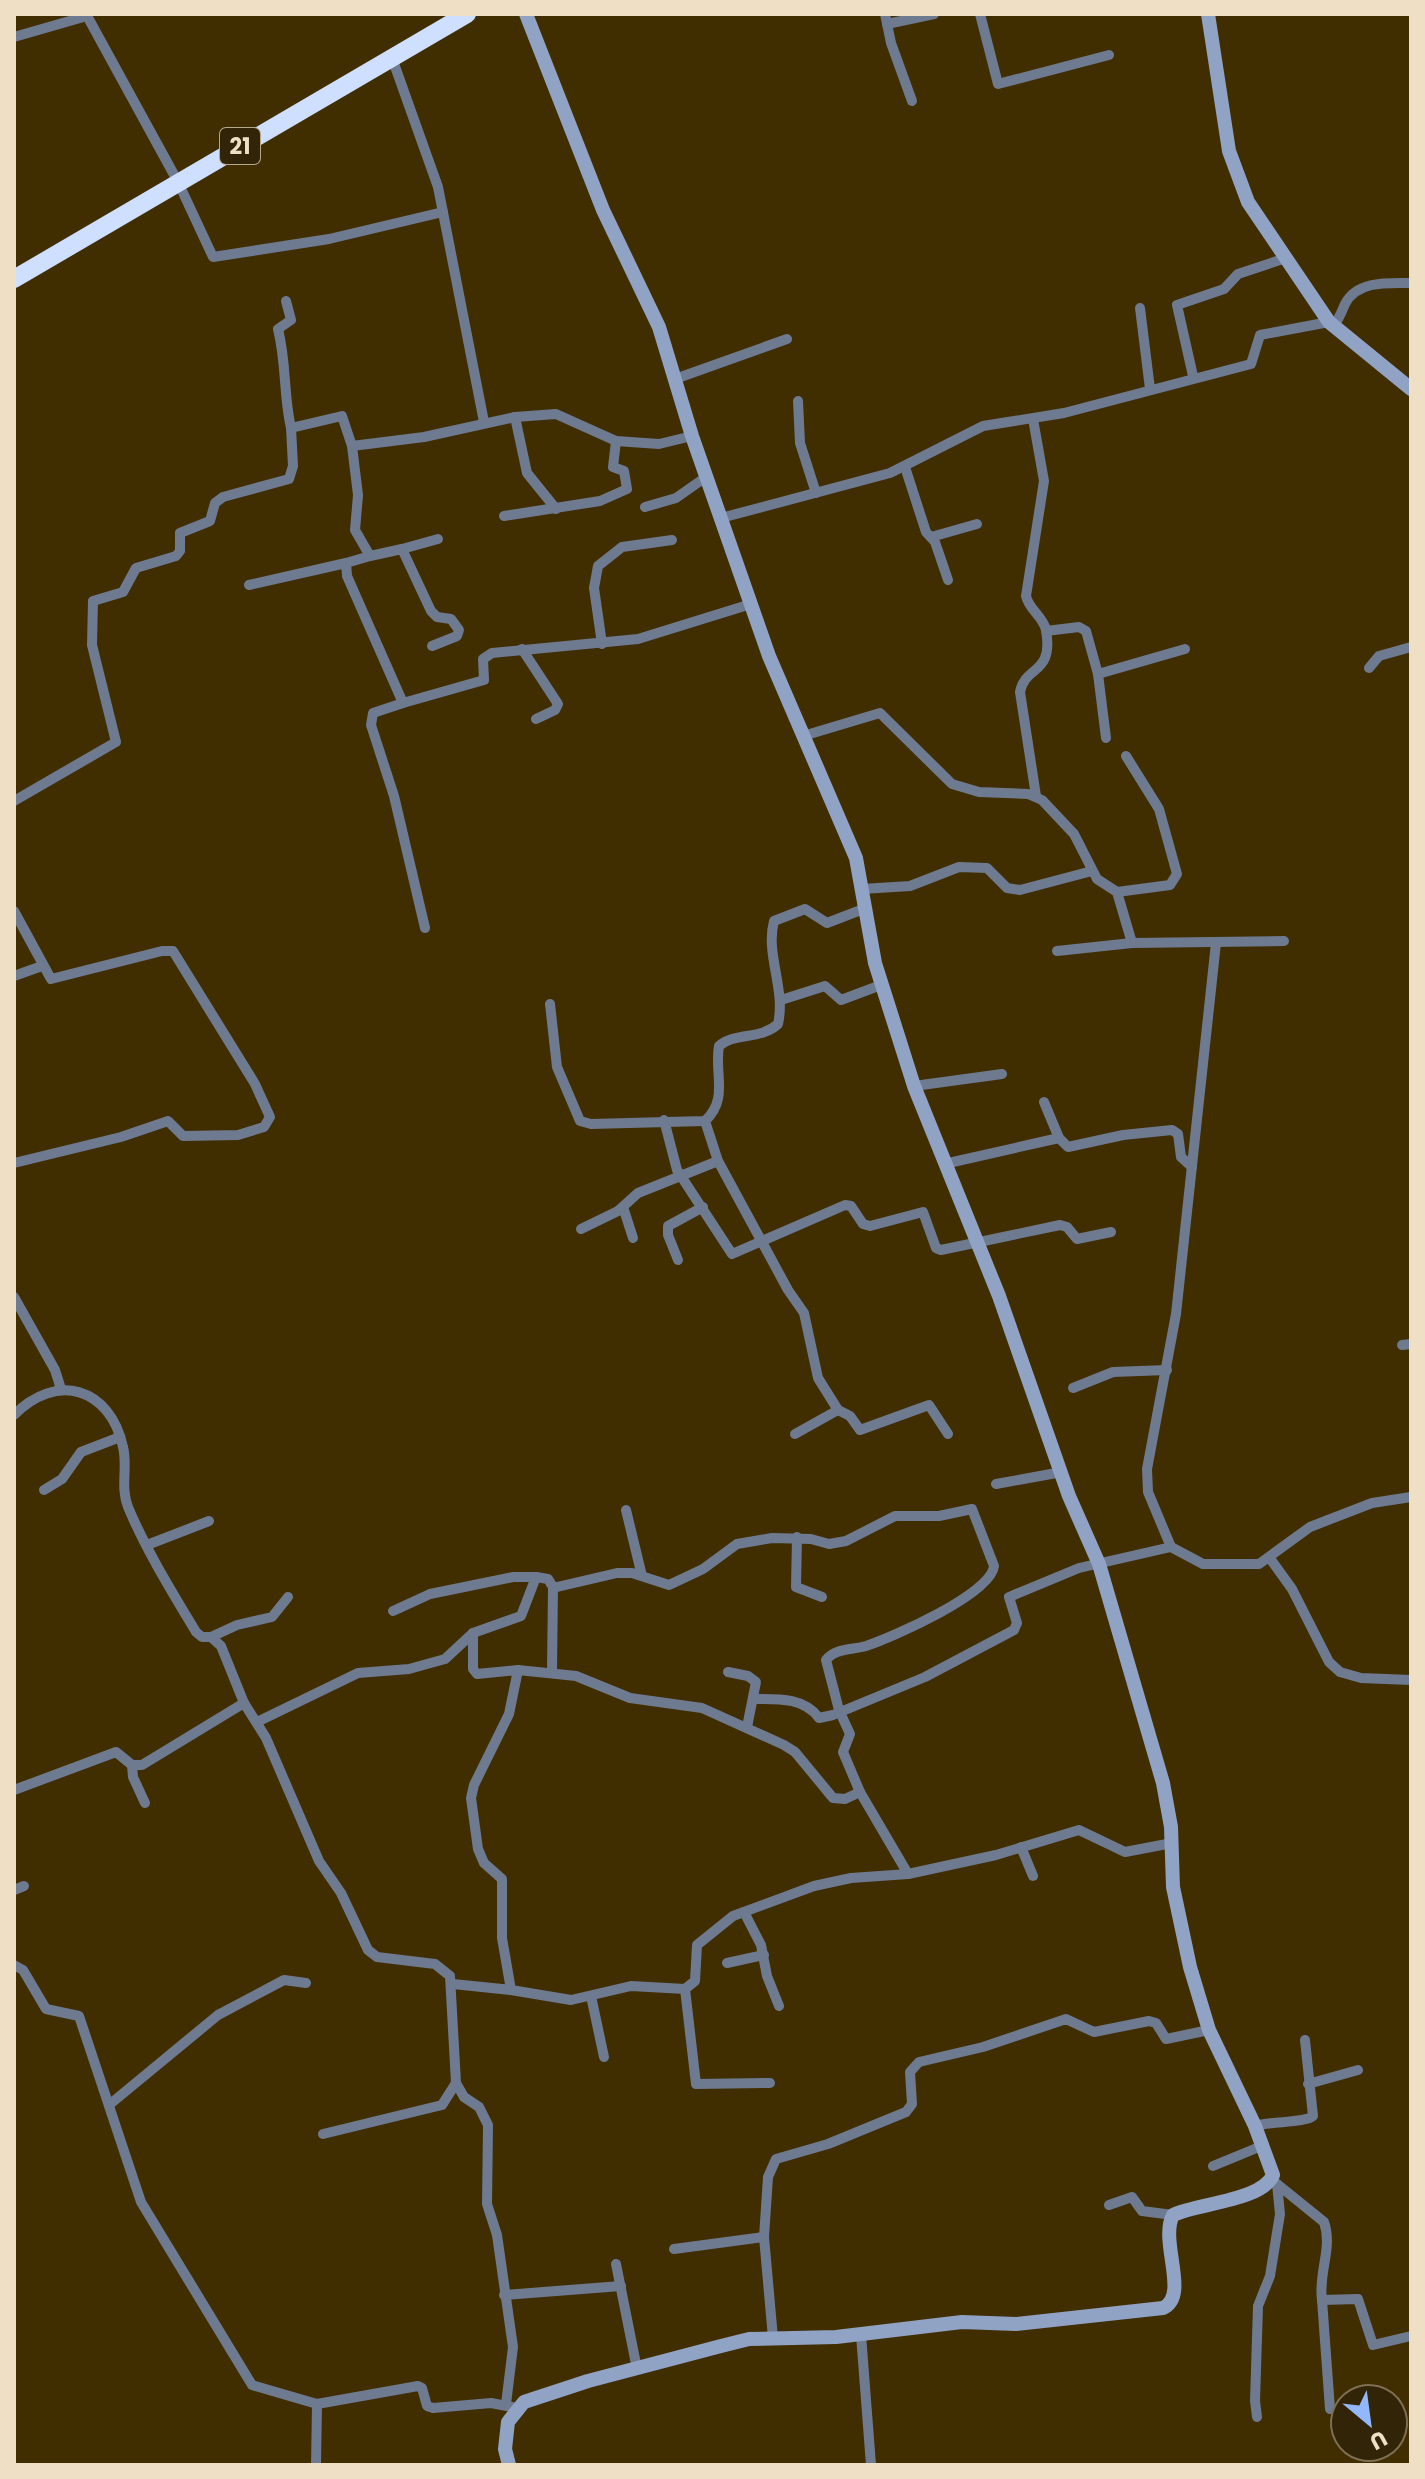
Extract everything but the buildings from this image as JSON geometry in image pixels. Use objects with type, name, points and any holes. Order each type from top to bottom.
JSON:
[{"type":"highway","name":"21","points":[[14,279],[392,58],[444,20],[467,14]]},
{"type":"street","points":[[526,14],[603,210],[659,327],[692,436],[751,604],[803,736],[845,830],[862,889],[881,985],[914,1086],[999,1296],[1062,1472],[1099,1564],[1163,1783],[1172,1843],[1176,1903],[1209,2030],[1264,2145],[1272,2170],[1280,2214],[1270,2276],[1258,2306],[1257,2417]]},
{"type":"street","points":[[912,101],[886,19],[934,14]]},
{"type":"street","points":[[980,14],[998,84],[1109,55]]},
{"type":"street","points":[[1208,14],[1229,151],[1248,202],[1283,259],[1331,325],[1411,389]]},
{"type":"street","points":[[14,37],[87,15],[178,182],[211,255],[217,258],[329,239],[443,212]]},
{"type":"street","points":[[392,58],[423,138],[443,212],[484,422]]},
{"type":"street","points":[[1193,376],[1177,305],[1224,289],[1238,274],[1283,259]]},
{"type":"street","points":[[721,518],[905,467],[983,426],[1064,413],[1193,376],[1254,363],[1260,335],[1331,325],[1346,302],[1359,290],[1389,281],[1411,283]]},
{"type":"street","points":[[14,801],[116,742],[92,645],[93,601],[123,592],[136,568],[176,556],[180,551],[180,533],[210,521],[218,500],[289,479],[293,466],[291,428],[284,393],[287,367],[278,329],[291,320],[286,301]]},
{"type":"street","points":[[1140,308],[1150,389]]},
{"type":"street","points":[[675,379],[787,339]]},
{"type":"street","points":[[798,401],[800,443],[816,493]]},
{"type":"street","points":[[352,446],[424,437],[515,417],[556,414],[616,441],[659,444],[692,436]]},
{"type":"street","points":[[291,428],[342,416],[352,446],[358,495],[355,530],[370,556]]},
{"type":"street","points":[[515,417],[527,473],[556,509]]},
{"type":"street","points":[[1035,418],[1044,481],[1026,596],[1046,631],[1046,661],[1024,681],[1020,692],[1036,796],[1074,834],[1092,871],[1104,885],[1117,892],[1170,885],[1177,874],[1159,809],[1126,756]]},
{"type":"street","points":[[504,516],[600,501],[627,489],[624,471],[613,467],[616,441]]},
{"type":"street","points":[[905,467],[926,532],[931,537],[948,580]]},
{"type":"street","points":[[645,507],[676,498],[706,477]]},
{"type":"street","points":[[931,537],[977,524]]},
{"type":"street","points":[[249,585],[438,539]]},
{"type":"street","points":[[602,644],[594,588],[598,566],[622,547],[672,540]]},
{"type":"street","points":[[402,549],[431,611],[437,617],[451,619],[459,630],[453,638],[432,646]]},
{"type":"street","points":[[346,563],[354,598],[403,703]]},
{"type":"street","points":[[425,928],[400,819],[371,725],[373,713],[481,681],[486,677],[485,657],[522,649],[602,644],[655,635],[751,604]]},
{"type":"street","points":[[1046,631],[1083,628],[1098,674],[1106,738]]},
{"type":"street","points":[[1369,668],[1379,656],[1411,647]]},
{"type":"street","points":[[522,649],[558,704],[555,710],[536,719]]},
{"type":"street","points":[[1098,674],[1185,649]]},
{"type":"street","points":[[803,736],[880,713],[952,784],[979,792],[1036,796]]},
{"type":"street","points":[[862,889],[910,886],[967,866],[987,868],[1007,888],[1020,890],[1092,871]]},
{"type":"street","points":[[1117,892],[1132,943]]},
{"type":"street","points":[[550,1004],[557,1067],[580,1121],[591,1124],[705,1121],[717,1108],[720,1093],[719,1046],[725,1041],[758,1035],[774,1028],[781,1000],[772,945],[774,921],[805,909],[827,923],[866,908]]},
{"type":"street","points":[[14,911],[48,977],[56,979],[162,951],[173,951],[255,1084],[270,1117],[264,1127],[223,1135],[183,1136],[168,1121],[109,1140],[14,1163]]},
{"type":"street","points":[[1057,951],[1132,943],[1284,941]]},
{"type":"street","points":[[1216,943],[1167,1370],[1150,1439],[1146,1483],[1171,1547],[1203,1564],[1254,1565],[1298,1535],[1372,1503],[1411,1497]]},
{"type":"street","points":[[14,976],[42,966]]},
{"type":"street","points":[[781,1000],[825,986],[841,1000],[881,985]]},
{"type":"street","points":[[914,1086],[1002,1074]]},
{"type":"street","points":[[1044,1102],[1063,1144],[1074,1148],[1123,1135],[1172,1130],[1178,1134],[1181,1157],[1192,1167]]},
{"type":"street","points":[[664,1120],[670,1153],[680,1176],[732,1254],[845,1205],[851,1206],[863,1224],[870,1226],[923,1212],[938,1250],[1060,1225],[1077,1239],[1111,1232]]},
{"type":"street","points":[[705,1121],[718,1161],[788,1290],[802,1304],[818,1378],[838,1410],[850,1416],[860,1430],[929,1405],[948,1434]]},
{"type":"street","points":[[944,1164],[1059,1138]]},
{"type":"street","points":[[581,1229],[623,1207],[638,1193],[718,1161]]},
{"type":"street","points":[[623,1207],[633,1238]]},
{"type":"street","points":[[678,1260],[668,1235],[668,1226],[703,1207]]},
{"type":"street","points":[[14,1297],[55,1370],[61,1389]]},
{"type":"street","points":[[1073,1388],[1113,1372],[1145,1368],[1167,1370]]},
{"type":"street","points":[[14,1415],[32,1398],[61,1389],[86,1394],[108,1414],[120,1437],[127,1504],[196,1632],[211,1637],[221,1646],[244,1703],[257,1722],[319,1861],[341,1893],[368,1950],[377,1957],[435,1964],[444,1968],[453,1984],[456,2083],[464,2097],[479,2107],[488,2125],[487,2204],[497,2235],[513,2347],[511,2406],[505,2436],[509,2465]]},
{"type":"street","points":[[795,1434],[838,1410]]},
{"type":"street","points":[[44,1490],[62,1479],[81,1452],[120,1437]]},
{"type":"street","points":[[996,1484],[1062,1472]]},
{"type":"street","points":[[553,1587],[617,1573],[642,1576],[657,1584],[669,1585],[703,1569],[737,1544],[797,1537],[829,1544],[846,1541],[895,1516],[939,1516],[969,1508],[976,1515],[994,1566],[991,1576],[969,1597],[868,1645],[830,1655],[826,1660],[840,1712],[850,1734],[843,1752],[860,1792],[908,1874]]},
{"type":"street","points":[[626,1510],[642,1576]]},
{"type":"street","points":[[147,1545],[209,1521]]},
{"type":"street","points":[[797,1537],[796,1587],[822,1597]]},
{"type":"street","points":[[753,1699],[789,1699],[810,1707],[819,1718],[840,1712],[925,1677],[1014,1630],[1017,1623],[1008,1602],[1012,1593],[1079,1568],[1171,1547]]},
{"type":"street","points":[[1272,1554],[1329,1662],[1340,1672],[1361,1678],[1411,1680]]},
{"type":"street","points":[[257,1722],[358,1673],[409,1669],[445,1659],[473,1633],[521,1616],[536,1577]]},
{"type":"street","points":[[393,1611],[420,1597],[458,1588],[536,1577],[548,1579],[553,1587],[552,1671]]},
{"type":"street","points":[[211,1637],[237,1625],[272,1617],[288,1597]]},
{"type":"street","points":[[473,1633],[474,1672],[552,1671],[576,1676],[630,1698],[702,1708],[795,1752],[833,1798],[845,1799],[860,1792]]},
{"type":"street","points":[[511,1990],[502,1938],[502,1879],[484,1863],[478,1849],[471,1798],[474,1785],[509,1714],[518,1670]]},
{"type":"street","points":[[728,1672],[755,1679],[747,1727]]},
{"type":"street","points":[[132,1765],[149,1762],[216,1716],[244,1703]]},
{"type":"street","points":[[14,1790],[116,1752],[132,1765],[133,1777],[145,1803]]},
{"type":"street","points":[[453,1984],[511,1990],[553,2000],[591,1996],[631,1986],[685,1989],[695,1981],[697,1945],[724,1921],[833,1881],[908,1874],[1079,1830],[1125,1852],[1172,1843]]},
{"type":"street","points":[[1021,1847],[1033,1876]]},
{"type":"street","points":[[744,1912],[764,1955],[767,1976],[779,2006]]},
{"type":"street","points":[[727,1963],[764,1955]]},
{"type":"street","points":[[14,1965],[23,1970],[46,2009],[79,2016],[141,2202],[252,2385],[317,2404],[418,2386],[422,2388],[427,2406],[433,2408],[511,2406],[749,2339],[861,2335],[962,2322],[1016,2324],[1163,2308],[1170,2305],[1175,2295],[1168,2231],[1173,2215]]},
{"type":"street","points":[[109,2105],[218,2015],[284,1980],[306,1983]]},
{"type":"street","points":[[685,1989],[696,2084],[770,2083]]},
{"type":"street","points":[[591,1996],[604,2057]]},
{"type":"street","points":[[773,2338],[764,2237],[768,2177],[776,2159],[828,2144],[906,2112],[912,2104],[910,2072],[919,2062],[983,2047],[1066,2019],[1094,2032],[1149,2021],[1156,2023],[1166,2039],[1209,2030]]},
{"type":"street","points":[[1255,2126],[1279,2120],[1311,2119],[1313,2111],[1305,2040]]},
{"type":"street","points":[[1308,2084],[1358,2070]]},
{"type":"street","points":[[323,2134],[442,2105],[456,2083]]},
{"type":"street","points":[[1213,2166],[1264,2145]]},
{"type":"street","points":[[1109,2205],[1132,2197],[1142,2211],[1173,2215],[1194,2206],[1242,2196],[1274,2182]]},
{"type":"street","points":[[1274,2182],[1324,2222],[1328,2246],[1322,2275],[1322,2300],[1329,2395]]},
{"type":"street","points":[[674,2249],[764,2237]]},
{"type":"street","points":[[616,2264],[637,2369]]},
{"type":"street","points":[[504,2295],[621,2286]]},
{"type":"street","points":[[1322,2300],[1358,2299],[1373,2345],[1411,2336]]},
{"type":"street","points":[[861,2335],[871,2465]]},
{"type":"street","points":[[316,2465],[317,2404]]}]
